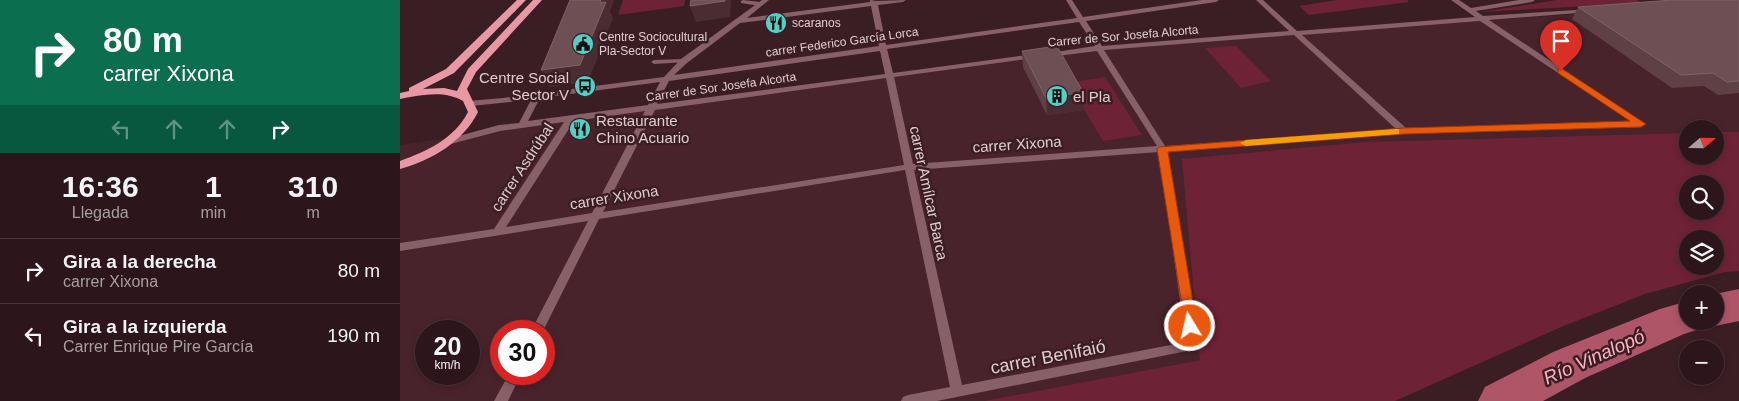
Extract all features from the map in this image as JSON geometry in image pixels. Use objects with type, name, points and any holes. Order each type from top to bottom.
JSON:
[{"type":"main road","points":[[400,95],[433,81],[450,71],[522,0]]},
{"type":"main road","points":[[400,165],[432,151],[461,132],[470,121],[474,112],[462,89],[472,70],[538,0]]},
{"type":"main road","points":[[400,95],[438,92],[467,99]]},
{"type":"street","points":[[736,21],[873,2],[902,0]]},
{"type":"street","points":[[1069,0],[1163,149]]},
{"type":"street","name":"carrer Federico García Lorca","points":[[467,99],[536,97],[1216,0]]},
{"type":"street","points":[[1259,0],[1404,131]]},
{"type":"street","points":[[1454,0],[1481,18]]},
{"type":"street","points":[[1470,10],[1532,0]]},
{"type":"street","points":[[542,320],[666,79],[684,61],[709,41],[763,2]]},
{"type":"street","name":"carrer Amílcar Barca","points":[[873,2],[957,392]]},
{"type":"street","name":"Carrer de Sor Josefa Alcorta","points":[[447,142],[482,132],[522,125],[1100,48],[1596,9]]},
{"type":"street","name":"carrer Xixona","points":[[400,247],[908,167],[1404,131],[1641,124],[1481,18]]},
{"type":"street","points":[[522,125],[536,97]]},
{"type":"street","name":"carrer Asdrúbal","points":[[498,231],[571,118]]},
{"type":"street","name":"carrer Benifaió","points":[[908,401],[1193,346],[1163,149]]},
{"type":"street","points":[[501,401],[509,385]]},
{"type":"lane","points":[[743,2],[763,2]]},
{"type":"lane","points":[[689,40],[709,41]]},
{"type":"lane","points":[[654,62],[684,61]]},
{"type":"shaded area","points":[[623,0],[685,0],[684,6],[618,15]]},
{"type":"shaded area","points":[[1337,0],[1407,0],[1409,2],[1309,15],[1299,6]]},
{"type":"shaded area","points":[[1557,0],[1637,0],[1643,3],[1481,12]]},
{"type":"shaded area","points":[[1739,2],[1739,132],[1724,132],[1724,120],[1679,120],[1679,133],[1366,142],[1216,357],[984,401],[400,401],[400,145],[646,109],[1080,51]]},
{"type":"shaded area","points":[[1236,46],[1271,81],[1241,88],[1205,48]]},
{"type":"shaded area","points":[[1105,77],[1142,135],[1103,141],[1068,83]]},
{"type":"shaded area","points":[[1724,132],[1739,132],[1739,271],[1724,272],[1724,230],[1679,230],[1679,275],[1714,275],[1645,294],[1561,327],[1395,401],[984,401],[1200,360],[1182,159],[1366,142],[1679,133],[1679,165],[1724,165]]},
{"type":"building","points":[[570,0],[601,0],[600,3],[606,2],[580,65],[541,70]]},
{"type":"building","points":[[691,0],[725,0],[725,1],[690,6]]},
{"type":"building","points":[[1672,0],[1739,0],[1739,81],[1727,82],[1713,73],[1681,75],[1578,7]]},
{"type":"building","points":[[1057,46],[1083,92],[1046,98],[1022,51]]},
{"type":"waterway","name":"Río Vinalopó","points":[[1724,308],[1739,305]]},
{"type":"waterway","name":"Río Vinalopó","points":[[1501,401],[1569,365],[1679,319]]},
{"type":"slow traffic","points":[[1246,143],[1396,132]]},
{"type":"place","name":"scaranos","points":[[776,23]]},
{"type":"place","name":"Centre Sociocultural Pla-Sector V","points":[[583,44]]},
{"type":"place","name":"Centre Social Sector V","points":[[585,86]]},
{"type":"place","name":"el Pla","points":[[1057,96]]},
{"type":"place","name":"Restaurante Chino Acuario","points":[[580,129]]},
{"type":"route","points":[[1190,326],[1163,149],[1404,131],[1641,124],[1561,71]]}]
